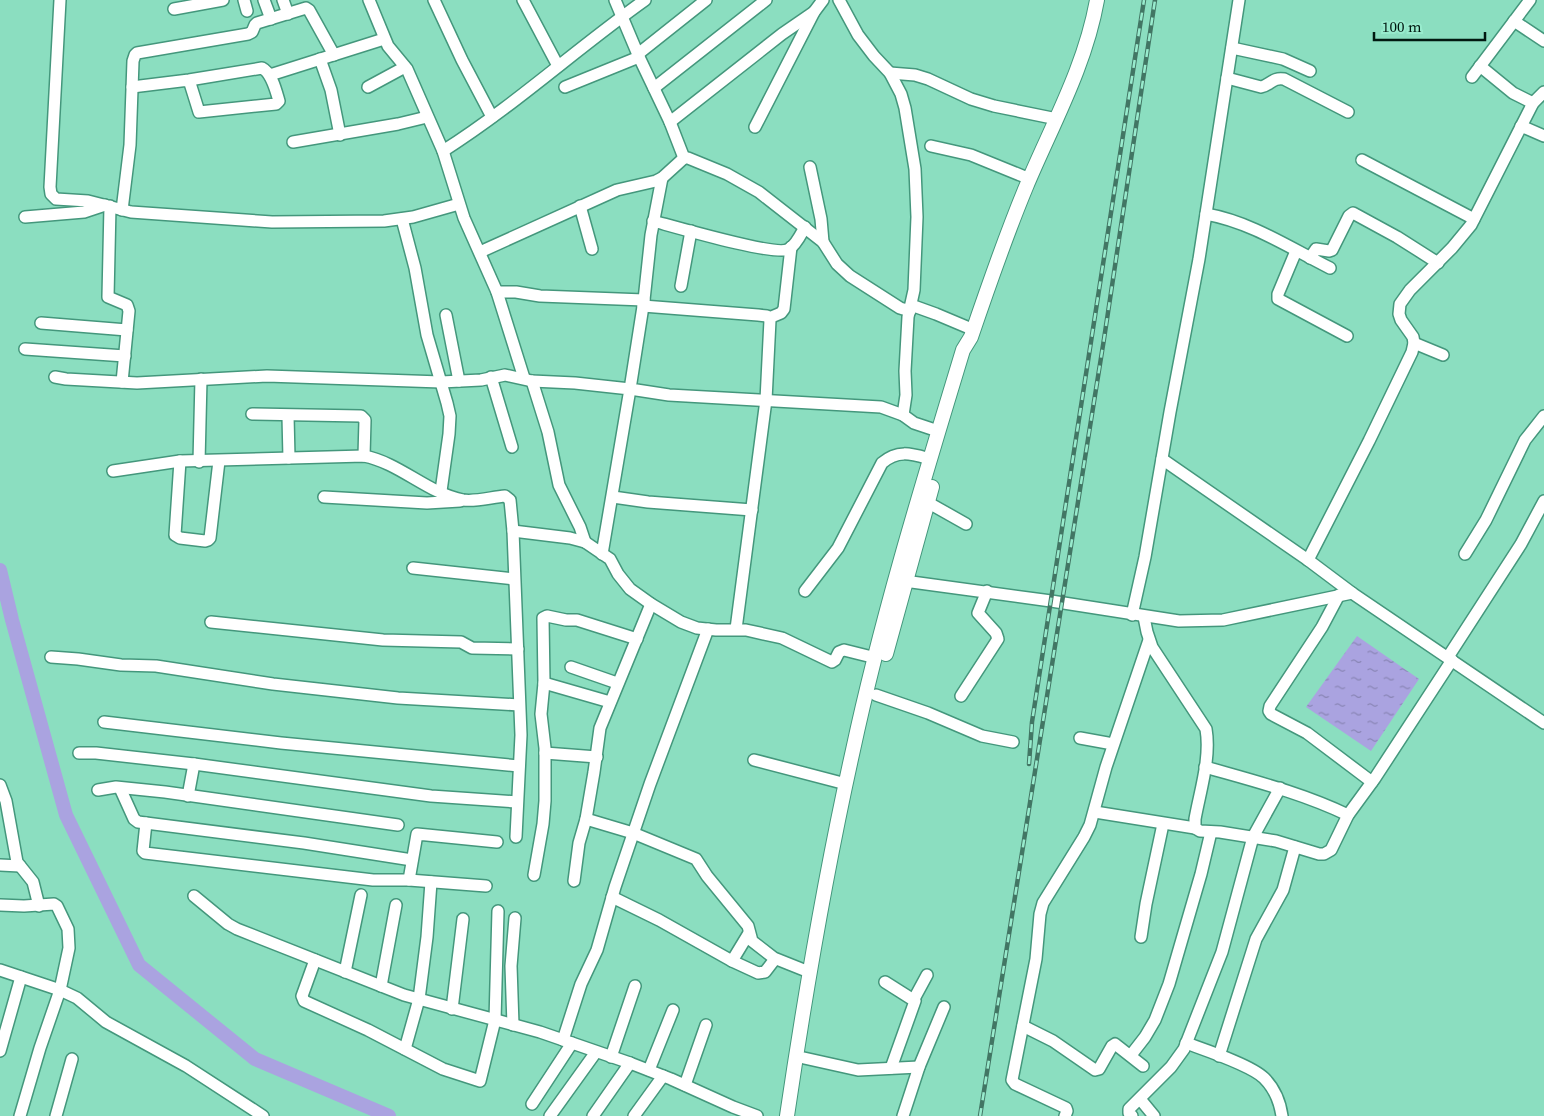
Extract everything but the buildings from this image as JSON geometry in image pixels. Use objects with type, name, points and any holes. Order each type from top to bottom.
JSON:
[{"type":"main road","points":[[794,1116],[858,765],[894,623],[901,580],[930,459],[963,350],[973,333],[1030,179],[1084,53],[1097,0]]},
{"type":"main road","points":[[787,1116],[810,972],[853,750],[876,658],[928,502],[971,352],[973,333]]},
{"type":"street","points":[[60,0],[51,194],[56,199],[88,201],[139,213],[272,222],[366,222],[402,219],[459,204]]},
{"type":"street","points":[[174,9],[223,0]]},
{"type":"street","points":[[264,0],[271,19]]},
{"type":"street","points":[[283,0],[288,14]]},
{"type":"street","points":[[369,0],[384,39],[405,67],[443,151],[459,204],[498,292],[548,432],[559,485],[580,527],[585,542]]},
{"type":"street","points":[[434,0],[462,60],[492,117]]},
{"type":"street","points":[[615,0],[638,55],[670,122],[684,158]]},
{"type":"street","points":[[443,151],[492,117],[645,0]]},
{"type":"street","points":[[564,88],[638,55],[706,0]]},
{"type":"street","points":[[654,88],[766,0]]},
{"type":"street","points":[[755,127],[814,12],[823,0]]},
{"type":"street","points":[[839,0],[858,35],[890,73],[901,94],[915,169],[917,217],[914,290],[910,308],[905,371],[906,395],[902,415]]},
{"type":"street","points":[[1132,615],[1145,557],[1206,214],[1238,0]]},
{"type":"street","points":[[1472,77],[1530,0]]},
{"type":"street","points":[[527,2],[558,66]]},
{"type":"street","points":[[122,210],[130,156],[133,61],[137,53],[248,34],[252,32],[255,24],[304,8],[308,9],[334,54]]},
{"type":"street","points":[[670,122],[782,34],[814,12]]},
{"type":"street","points":[[1514,21],[1544,41]]},
{"type":"street","points":[[270,75],[384,39]]},
{"type":"street","points":[[1232,48],[1283,59],[1310,71]]},
{"type":"street","points":[[320,59],[331,90],[340,135]]},
{"type":"street","points":[[1480,66],[1513,93],[1533,103]]},
{"type":"street","points":[[368,87],[405,67]]},
{"type":"street","points":[[132,87],[262,68],[267,70],[270,75],[279,100],[277,104],[199,112],[189,80]]},
{"type":"street","points":[[890,73],[916,75],[971,99],[994,106],[1056,119]]},
{"type":"street","points":[[1227,78],[1261,87],[1275,79],[1284,79],[1348,112]]},
{"type":"street","points":[[1308,560],[1412,352],[1413,337],[1400,320],[1400,304],[1410,290],[1452,248],[1474,219],[1533,103],[1544,92]]},
{"type":"street","points":[[293,142],[340,135],[427,117]]},
{"type":"street","points":[[1521,126],[1544,136]]},
{"type":"street","points":[[931,146],[971,155],[1030,179]]},
{"type":"street","points":[[480,252],[622,188],[662,178],[684,158]]},
{"type":"street","points":[[684,158],[693,160],[743,182],[768,198],[823,242],[838,264],[850,276],[900,308],[910,308],[936,314],[973,333]]},
{"type":"street","points":[[1362,160],[1474,219]]},
{"type":"street","points":[[810,167],[821,219],[823,242]]},
{"type":"street","points":[[602,554],[644,303],[653,221],[662,178]]},
{"type":"street","points":[[26,217],[84,212],[108,205]]},
{"type":"street","points":[[108,205],[108,295],[110,299],[128,306],[130,310],[122,382]]},
{"type":"street","points":[[580,206],[592,249]]},
{"type":"street","points":[[1310,258],[1318,248],[1330,251],[1349,216],[1353,213],[1397,237],[1438,263]]},
{"type":"street","points":[[1206,214],[1226,217],[1243,224],[1330,268]]},
{"type":"street","points":[[402,219],[415,268],[426,336],[448,403],[450,424],[441,491]]},
{"type":"street","points":[[653,221],[760,247],[782,251],[791,248]]},
{"type":"street","points":[[498,292],[644,303],[758,315],[769,318],[781,313],[784,309],[791,248],[805,227]]},
{"type":"street","points":[[680,286],[691,231]]},
{"type":"street","points":[[1296,251],[1278,298],[1347,336]]},
{"type":"street","points":[[446,314],[459,381]]},
{"type":"street","points":[[736,629],[766,400],[769,318]]},
{"type":"street","points":[[41,323],[128,330]]},
{"type":"street","points":[[1414,343],[1443,355]]},
{"type":"street","points":[[25,348],[125,356]]},
{"type":"street","points":[[55,377],[122,382],[274,376],[441,382],[505,375],[528,380],[575,383],[669,395],[881,407],[902,415],[914,423],[938,431]]},
{"type":"street","points":[[491,377],[512,447]]},
{"type":"street","points":[[199,462],[200,379]]},
{"type":"street","points":[[252,414],[363,417],[365,420],[364,456]]},
{"type":"street","points":[[288,416],[289,458]]},
{"type":"street","points":[[1465,554],[1486,520],[1525,440],[1544,416]]},
{"type":"street","points":[[1533,432],[1544,437]]},
{"type":"street","points":[[805,591],[838,548],[882,463],[889,458],[905,453],[930,459]]},
{"type":"street","points":[[113,471],[180,462],[364,456],[383,461],[441,491],[464,500]]},
{"type":"street","points":[[1162,459],[1308,560],[1352,593],[1544,723]]},
{"type":"street","points":[[180,462],[175,535],[205,541],[208,540],[210,535],[219,461]]},
{"type":"street","points":[[324,497],[427,502],[505,496],[510,500],[513,531],[521,735],[516,837]]},
{"type":"street","points":[[613,497],[648,502],[752,510]]},
{"type":"street","points":[[1095,812],[1195,828],[1200,831],[1253,837],[1319,854],[1328,852],[1335,844],[1348,815],[1372,782],[1521,544],[1544,501]]},
{"type":"street","points":[[928,502],[966,524]]},
{"type":"street","points":[[513,531],[570,538],[585,542],[610,559],[630,590],[681,622],[697,628],[736,629],[782,638],[832,662],[839,652],[844,650],[876,658]]},
{"type":"street","points":[[413,568],[514,579]]},
{"type":"street","points":[[901,580],[987,591],[1179,621],[1222,620],[1352,593]]},
{"type":"street","points":[[961,696],[998,639],[978,613],[987,591]]},
{"type":"street","points":[[1338,595],[1322,627],[1270,706],[1269,711],[1271,714],[1314,738],[1372,782]]},
{"type":"street","points":[[574,880],[579,843],[586,819],[598,736],[617,683],[651,604]]},
{"type":"street","points":[[534,875],[545,810],[545,753],[541,714],[544,683],[544,616],[577,620],[637,639]]},
{"type":"street","points":[[1144,617],[1149,640],[1206,729],[1207,746],[1195,828]]},
{"type":"street","points":[[211,622],[383,640],[462,642],[472,648],[518,649]]},
{"type":"street","points":[[532,1104],[568,1042],[581,984],[597,950],[633,833],[708,629]]},
{"type":"street","points":[[1065,1116],[1066,1108],[1012,1081],[1036,959],[1040,914],[1043,903],[1084,837],[1095,812],[1113,744],[1149,640]]},
{"type":"street","points":[[51,657],[121,666],[156,666],[273,684],[398,698],[519,705]]},
{"type":"street","points":[[571,667],[617,683]]},
{"type":"street","points":[[544,683],[610,702]]},
{"type":"street","points":[[876,695],[928,713],[982,736],[1013,742]]},
{"type":"street","points":[[104,722],[291,744],[519,766]]},
{"type":"street","points":[[1080,738],[1113,744]]},
{"type":"street","points":[[79,753],[96,753],[194,764],[431,796],[517,802]]},
{"type":"street","points":[[545,753],[596,756]]},
{"type":"street","points":[[754,760],[846,784]]},
{"type":"street","points":[[188,796],[194,764]]},
{"type":"street","points":[[1204,767],[1280,788],[1348,815]]},
{"type":"street","points":[[0,785],[6,801],[16,860],[33,882],[39,906]]},
{"type":"street","points":[[120,788],[134,819],[138,822],[304,843],[412,860]]},
{"type":"street","points":[[98,790],[120,788],[398,825]]},
{"type":"street","points":[[1132,1116],[1129,1109],[1171,1067],[1186,1043],[1222,952],[1253,837],[1280,788]]},
{"type":"street","points":[[586,819],[633,833],[696,859],[707,876],[746,922],[752,941],[775,959],[810,972]]},
{"type":"street","points":[[146,823],[143,850],[145,853],[373,880],[409,880],[486,886]]},
{"type":"street","points":[[1141,937],[1163,824]]},
{"type":"street","points":[[1131,1055],[1155,1020],[1169,984],[1211,832]]},
{"type":"street","points":[[409,880],[417,834],[497,842]]},
{"type":"street","points":[[1219,1056],[1256,939],[1283,890],[1295,847]]},
{"type":"street","points":[[0,865],[20,866]]},
{"type":"street","points":[[405,1049],[419,1000],[427,937],[431,882]]},
{"type":"street","points":[[345,972],[361,895]]},
{"type":"street","points":[[194,896],[233,927],[314,960],[419,1000],[513,1025],[630,1063],[757,1116]]},
{"type":"street","points":[[612,897],[659,920],[732,961],[762,974],[775,959]]},
{"type":"street","points":[[0,905],[56,905],[68,929],[69,948],[60,990],[40,1048],[20,1116]]},
{"type":"street","points":[[381,986],[396,905]]},
{"type":"street","points":[[314,960],[302,1000],[368,1030],[443,1069],[480,1081],[495,1020],[498,911]]},
{"type":"street","points":[[513,1025],[511,966],[515,918]]},
{"type":"street","points":[[452,1009],[463,919]]},
{"type":"street","points":[[732,961],[750,933]]},
{"type":"street","points":[[0,970],[60,990],[81,1001],[106,1022],[186,1066],[263,1116]]},
{"type":"street","points":[[892,1068],[914,1004],[914,999],[927,975]]},
{"type":"street","points":[[0,1051],[4,1022],[21,977]]},
{"type":"street","points":[[885,982],[914,999]]},
{"type":"street","points":[[611,1057],[635,986]]},
{"type":"street","points":[[903,1116],[919,1067],[944,1007]]},
{"type":"street","points":[[649,1070],[673,1010]]},
{"type":"street","points":[[685,1085],[706,1025]]},
{"type":"street","points":[[1023,1026],[1053,1041],[1095,1070],[1099,1069],[1114,1044],[1131,1055],[1143,1066]]},
{"type":"street","points":[[1186,1043],[1250,1069],[1263,1077],[1277,1098],[1282,1116]]},
{"type":"street","points":[[550,1116],[596,1052]]},
{"type":"street","points":[[804,1058],[858,1070],[919,1067]]},
{"type":"street","points":[[56,1116],[72,1059]]},
{"type":"street","points":[[593,1116],[630,1063]]},
{"type":"street","points":[[634,1116],[663,1076]]},
{"type":"street","points":[[1140,1099],[1154,1116]]},
{"type":"water","points":[[1357,636],[1419,679],[1371,751],[1306,707]]},
{"type":"waterway","points":[[0,570],[66,815],[139,965],[255,1059],[389,1116]]},
{"type":"railway","points":[[1029,764],[1032,722],[1144,0]]},
{"type":"railway","points":[[980,1116],[1104,339],[1155,0]]}]
